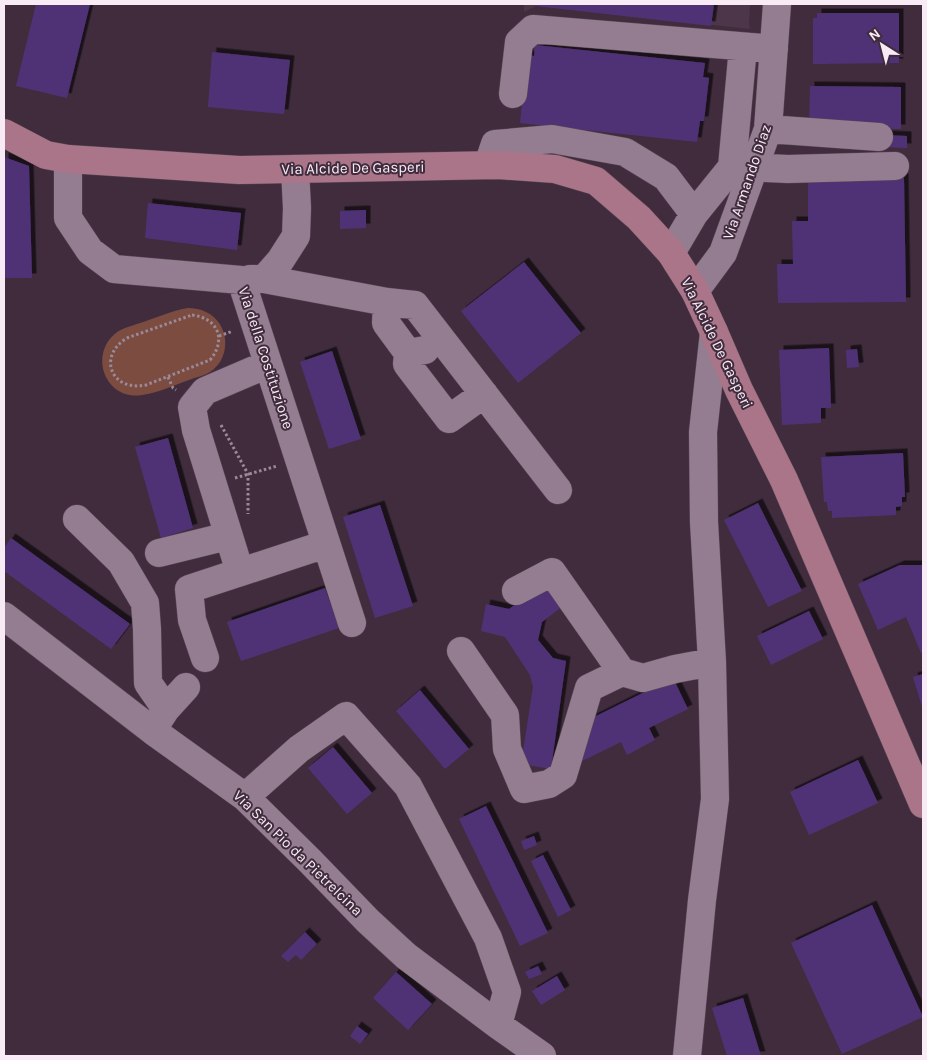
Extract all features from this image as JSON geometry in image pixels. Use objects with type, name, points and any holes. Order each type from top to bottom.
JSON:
[{"type":"main road","name":"Via Alcide De Gasperi","points":[[4,133],[46,155],[68,159],[239,170],[498,165],[555,169],[596,181],[639,218],[671,254],[695,291],[739,390],[784,480],[923,804]]},
{"type":"street","name":"Via Armando Diaz","points":[[695,291],[723,253],[768,129],[777,4]]},
{"type":"street","points":[[513,94],[518,42],[533,30],[774,49]]},
{"type":"street","points":[[671,254],[694,214],[732,167],[743,47]]},
{"type":"street","points":[[768,129],[879,137]]},
{"type":"street","points":[[488,165],[495,144],[552,139],[625,152],[666,176],[694,214]]},
{"type":"street","name":"Via della Costituzione","points":[[68,159],[68,218],[90,251],[114,269],[253,279],[268,364],[352,623]]},
{"type":"street","points":[[755,165],[766,168],[788,169],[894,166]]},
{"type":"street","points":[[253,279],[280,261],[296,236],[297,208],[294,169]]},
{"type":"street","points":[[253,279],[415,305],[558,490]]},
{"type":"street","points":[[387,302],[386,323],[408,353],[408,364],[449,419],[484,394]]},
{"type":"street","points":[[687,1056],[702,900],[715,799],[712,662],[704,522],[704,432],[714,332]]},
{"type":"street","points":[[408,353],[447,347]]},
{"type":"street","points":[[240,572],[196,430],[192,407],[205,391],[268,364]]},
{"type":"street","points":[[77,519],[121,562],[144,604],[148,629],[148,683],[160,720]]},
{"type":"street","points":[[159,554],[228,536]]},
{"type":"street","points":[[205,658],[192,620],[189,589],[326,544]]},
{"type":"street","points":[[516,591],[552,572],[622,672],[642,678],[712,662]]},
{"type":"street","name":"Via San Pio da Pietrelcina","points":[[4,616],[160,720],[245,798],[368,921],[406,956],[542,1056]]},
{"type":"street","points":[[461,651],[505,715],[507,749],[524,789],[549,784],[564,775],[589,688],[622,672]]},
{"type":"street","points":[[160,720],[186,687]]},
{"type":"street","points":[[245,798],[299,749],[346,716],[408,786],[488,938],[508,992],[498,1025]]},
{"type":"path","points":[[192,315],[201,316],[209,320],[215,327],[219,344],[216,353],[210,360],[146,385],[129,386],[120,382],[115,375],[111,367],[111,358],[119,342],[192,315]]},
{"type":"path","points":[[213,484],[299,459]]},
{"type":"shaded area","points":[[524,4],[750,4],[750,29],[536,6],[524,12]]},
{"type":"shaded area","points":[[188,308],[206,312],[214,317],[224,332],[225,350],[217,366],[205,375],[148,394],[129,395],[119,391],[111,384],[102,364],[103,353],[108,342],[116,333],[168,313]]},
{"type":"building","points":[[36,4],[90,4],[67,98],[16,86]]},
{"type":"building","points":[[537,4],[714,4],[711,26],[536,6]]},
{"type":"building","points":[[817,13],[899,13],[899,63],[813,64],[813,18],[817,18]]},
{"type":"building","points":[[535,45],[705,63],[703,77],[709,78],[704,121],[700,121],[697,142],[520,123],[527,55],[534,56]]},
{"type":"building","points":[[212,52],[290,60],[284,114],[208,107]]},
{"type":"building","points":[[810,86],[901,87],[901,129],[809,127]]},
{"type":"building","points":[[884,135],[907,136],[907,148],[883,147]]},
{"type":"building","points":[[4,157],[29,166],[32,278],[4,278]]},
{"type":"building","points":[[904,178],[906,302],[778,303],[777,264],[793,264],[792,221],[808,221],[808,179]]},
{"type":"building","points":[[148,203],[241,213],[237,250],[145,238]]},
{"type":"building","points":[[366,210],[366,228],[340,229],[340,211]]},
{"type":"building","points":[[524,262],[581,333],[518,383],[461,311]]},
{"type":"building","points":[[829,348],[831,408],[821,408],[821,423],[782,425],[779,350]]},
{"type":"building","points":[[857,349],[859,367],[847,368],[846,350]]},
{"type":"building","points":[[332,351],[361,439],[329,449],[300,362]]},
{"type":"building","points":[[168,438],[193,528],[161,538],[135,447]]},
{"type":"building","points":[[903,453],[905,497],[902,497],[902,506],[896,507],[896,515],[832,518],[832,511],[828,511],[827,502],[824,502],[821,457]]},
{"type":"building","points":[[758,503],[802,591],[768,607],[724,520]]},
{"type":"building","points":[[380,505],[413,606],[375,618],[343,517]]},
{"type":"building","points":[[11,538],[130,624],[111,649],[4,571],[4,548]]},
{"type":"building","points":[[900,565],[923,565],[923,652],[921,653],[906,617],[878,630],[858,584]]},
{"type":"building","points":[[546,582],[563,606],[542,622],[538,640],[553,658],[566,661],[551,769],[521,764],[533,687],[530,675],[505,637],[481,631],[486,604],[509,609]]},
{"type":"building","points":[[325,588],[339,628],[241,661],[227,622]]},
{"type":"building","points":[[809,611],[823,639],[771,665],[757,636]]},
{"type":"building","points":[[923,674],[923,710],[913,677]]},
{"type":"building","points":[[673,678],[688,709],[649,728],[655,740],[627,755],[621,742],[580,762],[592,718]]},
{"type":"building","points":[[420,690],[469,749],[445,769],[396,711]]},
{"type":"building","points":[[333,747],[372,793],[347,814],[308,768]]},
{"type":"building","points":[[858,760],[878,803],[809,835],[790,792]]},
{"type":"building","points":[[486,806],[548,933],[520,946],[459,819]]},
{"type":"building","points":[[534,836],[537,845],[524,850],[521,841]]},
{"type":"building","points":[[543,855],[571,910],[558,917],[531,861]]},
{"type":"building","points":[[872,905],[923,1017],[842,1054],[791,943]]},
{"type":"building","points":[[305,932],[317,944],[301,960],[296,955],[288,962],[281,956]]},
{"type":"building","points":[[538,966],[542,974],[529,979],[525,972]]},
{"type":"building","points":[[396,972],[432,1004],[408,1030],[373,998]]},
{"type":"building","points":[[557,976],[565,990],[541,1005],[532,991]]},
{"type":"building","points":[[743,998],[761,1056],[727,1056],[712,1008]]},
{"type":"building","points":[[357,1026],[368,1034],[360,1044],[350,1036]]}]
